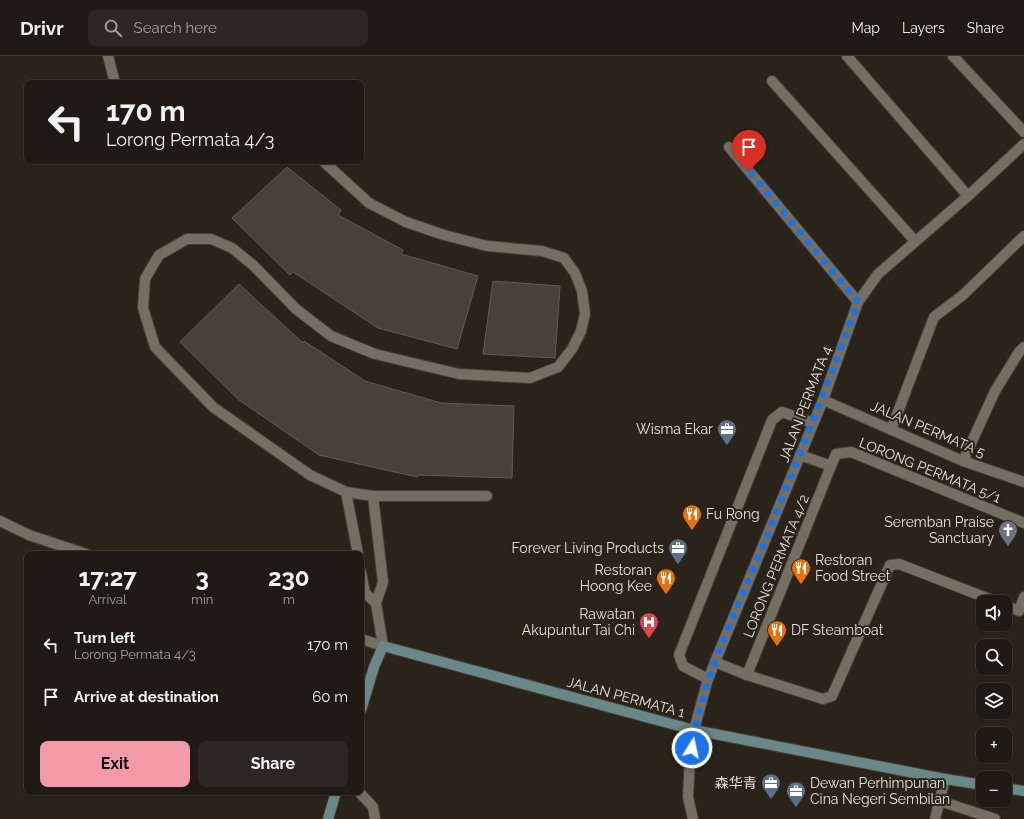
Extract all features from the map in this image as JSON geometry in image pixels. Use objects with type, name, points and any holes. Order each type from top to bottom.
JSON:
[{"type":"main road","points":[[364,700],[374,667],[383,646]]},
{"type":"main road","name":"JALAN PERMATA 1","points":[[383,646],[694,730],[976,784]]},
{"type":"main road","points":[[1012,789],[1024,791]]},
{"type":"main road","points":[[328,819],[335,795]]},
{"type":"street","points":[[108,56],[115,80]]},
{"type":"street","points":[[847,56],[968,196]]},
{"type":"street","points":[[953,56],[1024,132]]},
{"type":"street","points":[[772,81],[915,241]]},
{"type":"street","name":"JALAN PERMATA 4","points":[[693,819],[688,797],[690,756],[694,730],[708,679],[813,423],[858,302],[878,274],[968,196],[1024,144]]},
{"type":"street","points":[[729,147],[858,302]]},
{"type":"street","points":[[326,164],[369,202],[406,222],[444,235],[487,246],[542,251],[564,258],[575,273],[582,290],[585,314],[581,331],[572,349],[558,367],[530,378],[459,374],[375,354],[331,336],[296,309],[253,265],[232,248],[211,239],[187,239],[160,255],[145,279],[143,308],[155,347],[213,407],[310,475],[346,492],[373,496],[487,496]]},
{"type":"street","points":[[891,430],[934,317],[963,295],[1024,236]]},
{"type":"street","points":[[963,461],[995,391],[1019,352],[1024,347]]},
{"type":"street","name":"JALAN PERMATA 5","points":[[822,400],[963,461],[1024,482]]},
{"type":"street","points":[[708,679],[683,666],[679,655],[772,420],[782,412],[813,423]]},
{"type":"street","name":"LORONG PERMATA 5/1","points":[[830,466],[836,454],[851,452],[1024,523]]},
{"type":"street","points":[[800,455],[830,466]]},
{"type":"street","name":"LORONG PERMATA 4/2","points":[[748,674],[830,466]]},
{"type":"street","points":[[346,492],[357,551]]},
{"type":"street","points":[[364,640],[383,646],[376,603],[383,582],[373,496]]},
{"type":"street","points":[[0,521],[28,535],[77,551]]},
{"type":"street","points":[[715,662],[823,699],[832,696],[890,565],[899,564],[979,595]]},
{"type":"street","points":[[364,588],[365,593],[376,603]]},
{"type":"street","points":[[1012,608],[1019,611],[1024,597]]},
{"type":"street","points":[[935,819],[946,779]]},
{"type":"street","points":[[362,795],[373,807],[375,819]]},
{"type":"street","points":[[940,802],[995,819]]},
{"type":"building","points":[[287,167],[341,210],[338,215],[403,250],[401,254],[478,276],[457,349],[378,328],[293,272],[290,275],[232,218]]},
{"type":"building","points":[[493,281],[560,286],[555,358],[483,354]]},
{"type":"building","points":[[239,284],[303,343],[304,341],[365,381],[441,403],[514,406],[512,478],[418,475],[417,477],[319,455],[239,400],[180,342]]},
{"type":"place","name":"Wisma Ekar","points":[[727,446]]},
{"type":"place","name":"Fu Rong","points":[[692,531]]},
{"type":"place","name":"Seremban Praise Sanctuary","points":[[1008,547]]},
{"type":"place","name":"Forever Living Products","points":[[678,565]]},
{"type":"place","name":"Restoran Food Street","points":[[801,585]]},
{"type":"place","name":"Restoran Hoong Kee","points":[[666,595]]},
{"type":"place","name":"Rawatan Akupuntur Tai Chi","points":[[649,639]]},
{"type":"place","name":"DF Steamboat","points":[[777,647]]},
{"type":"place","name":"森华青","points":[[771,800]]},
{"type":"place","name":"Dewan Perhimpunan Cina Negeri Sembilan","points":[[796,808]]},
{"type":"route","points":[[692,748],[694,730],[708,679],[813,423],[858,302],[749,171]]}]
